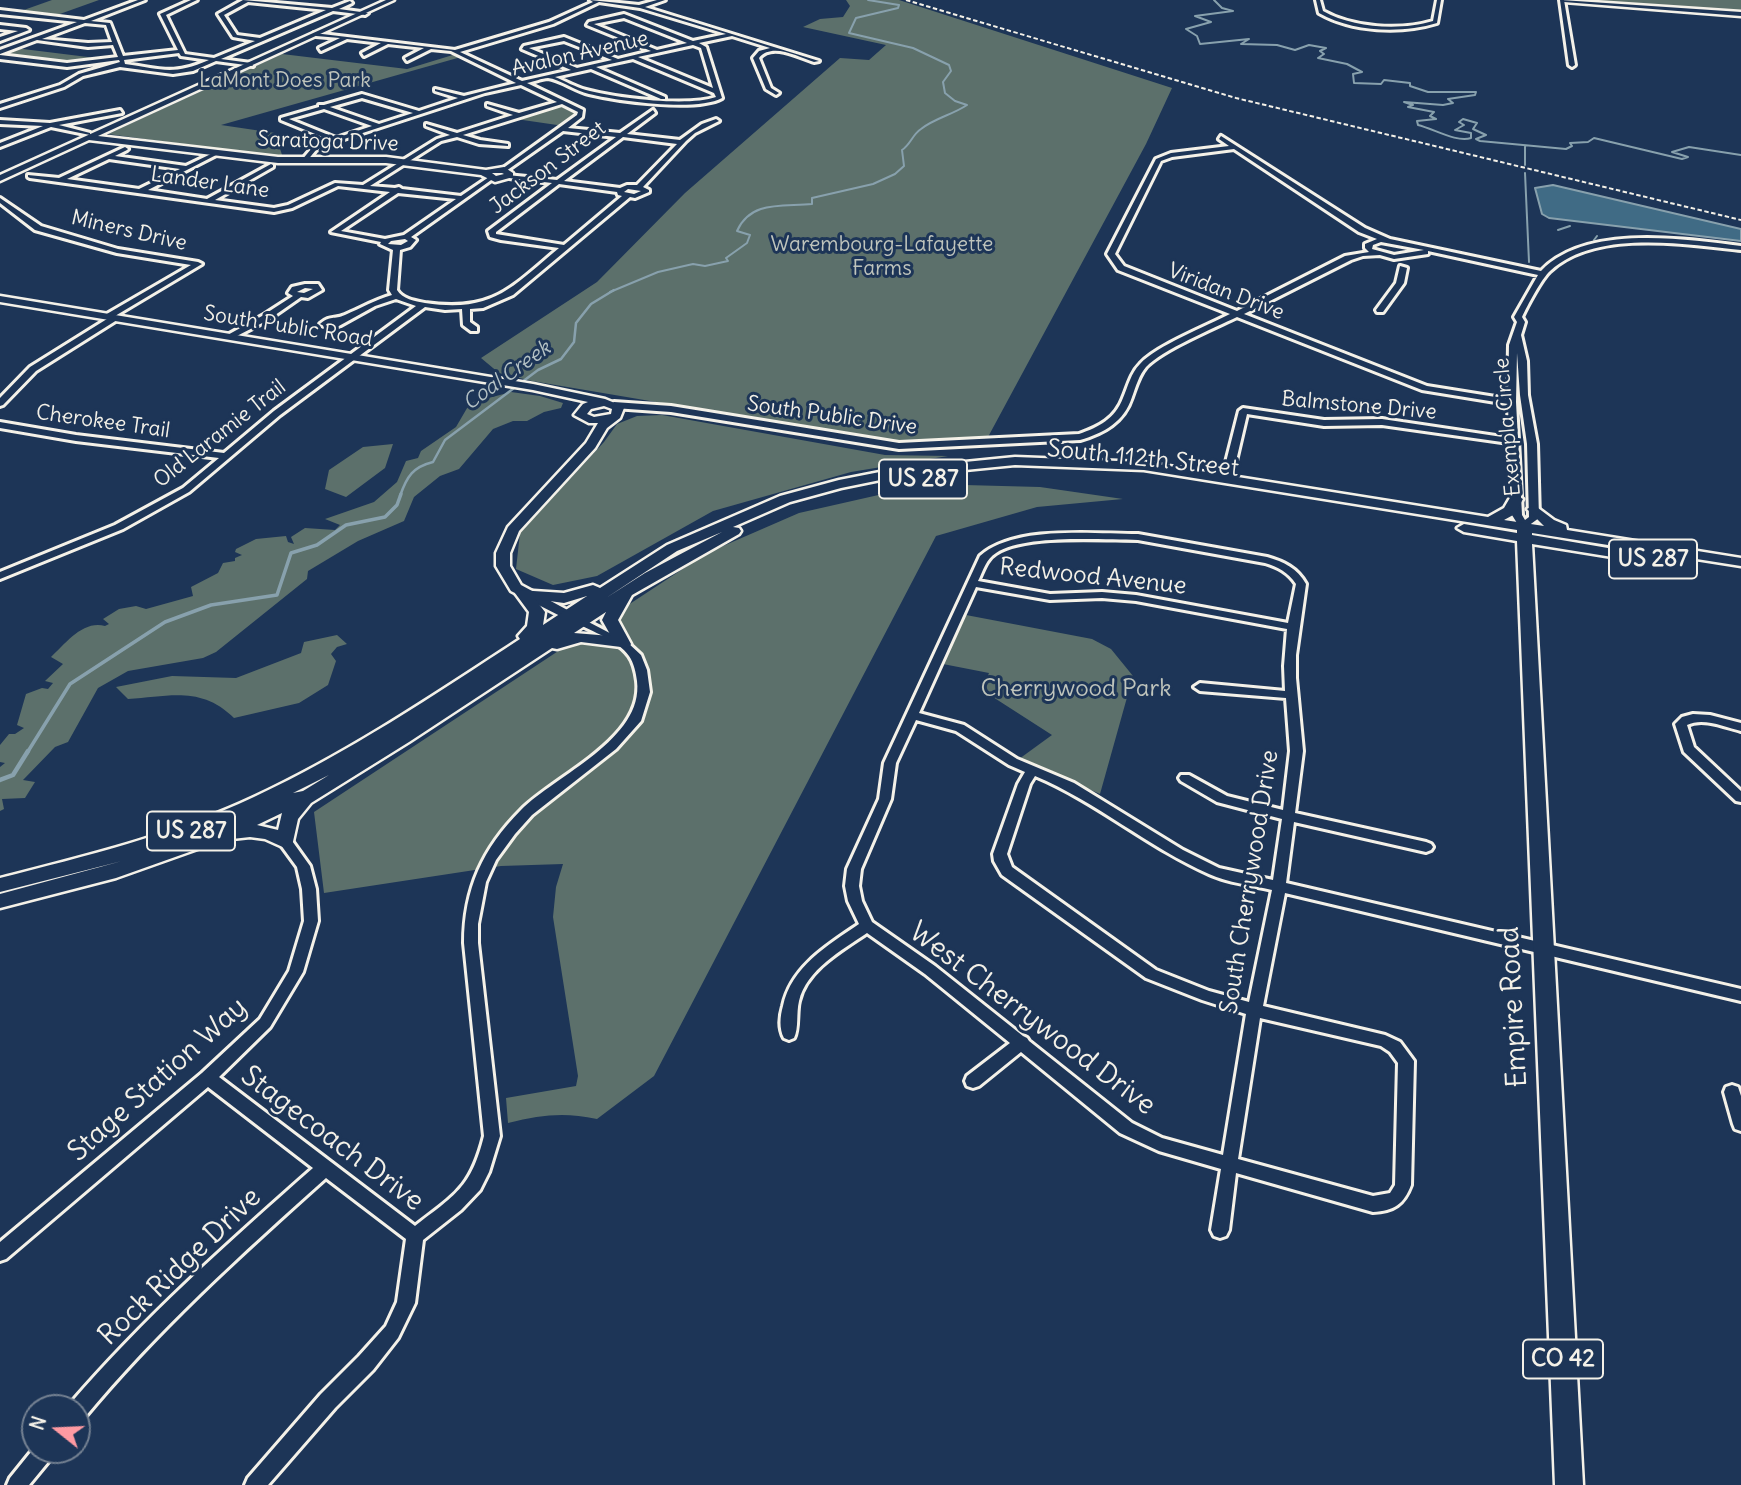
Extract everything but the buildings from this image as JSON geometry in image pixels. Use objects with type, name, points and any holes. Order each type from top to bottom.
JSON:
[{"type":"main road","name":"South 112th Street","points":[[573,617],[646,563],[698,534],[785,499],[839,484],[920,469],[1050,460],[1144,466],[1491,521],[1564,545],[1741,573]]},
{"type":"main road","name":"South 112th Street","points":[[573,617],[722,537],[807,504],[892,484],[1003,471],[1058,470],[1167,480],[1524,532],[1581,535],[1741,562]]},
{"type":"main road","points":[[1491,521],[1510,511],[1516,499]]},
{"type":"main road","points":[[1534,509],[1549,523],[1581,535]]},
{"type":"main road","name":"Empire Road","points":[[1524,532],[1569,1485]]},
{"type":"main road","points":[[1525,567],[1538,556],[1564,545]]},
{"type":"main road","points":[[523,593],[564,598],[583,594],[646,563]]},
{"type":"main road","points":[[623,644],[610,620],[616,606],[634,586]]},
{"type":"main road","points":[[505,655],[534,628],[537,620],[537,612],[523,593]]},
{"type":"main road","name":"US 287","points":[[0,885],[124,854],[258,803],[348,757],[505,655],[573,617]]},
{"type":"main road","name":"US 287","points":[[0,901],[116,871],[214,836],[317,790],[394,744],[498,675],[573,617]]},
{"type":"main road","points":[[498,675],[567,638],[585,636],[623,644]]},
{"type":"main road","points":[[214,836],[252,830],[285,841],[289,817],[305,798],[317,790]]},
{"type":"street","points":[[0,55],[36,39],[144,0]]},
{"type":"street","points":[[195,0],[163,14],[181,51],[186,56],[248,65]]},
{"type":"street","points":[[261,40],[235,36],[221,14],[247,0],[365,13]]},
{"type":"street","points":[[0,176],[393,0]]},
{"type":"street","name":"Avalon Avenue","points":[[592,0],[640,6],[732,34]]},
{"type":"street","points":[[456,51],[551,23],[600,0]]},
{"type":"street","points":[[640,6],[663,0]]},
{"type":"street","points":[[1318,0],[1321,12],[1334,19],[1409,27],[1435,22],[1439,0]]},
{"type":"street","points":[[1572,65],[1563,0],[1741,14]]},
{"type":"street","points":[[0,106],[62,86],[81,75],[121,62],[158,73],[173,74],[191,70],[349,2]]},
{"type":"street","points":[[0,14],[87,20],[107,24],[121,62]]},
{"type":"street","points":[[551,77],[591,93],[706,104],[717,100],[718,92],[703,47],[624,16],[589,24],[658,52]]},
{"type":"street","points":[[0,27],[26,30]]},
{"type":"street","points":[[0,39],[26,30]]},
{"type":"street","points":[[316,34],[456,51],[581,111],[580,116],[506,173]]},
{"type":"street","points":[[732,34],[816,61]]},
{"type":"street","name":"Avalon Avenue","points":[[304,161],[318,146],[464,98],[732,34]]},
{"type":"street","points":[[321,48],[345,37]]},
{"type":"street","points":[[36,39],[88,45],[116,43]]},
{"type":"street","points":[[578,71],[524,47],[564,39],[619,61]]},
{"type":"street","points":[[364,54],[388,42]]},
{"type":"street","points":[[407,59],[431,47]]},
{"type":"street","points":[[776,48],[761,52],[755,58],[769,89],[776,93]]},
{"type":"street","points":[[0,55],[67,65],[121,62],[181,51]]},
{"type":"street","points":[[635,58],[718,92]]},
{"type":"street","points":[[593,67],[673,102]]},
{"type":"street","points":[[437,90],[464,98]]},
{"type":"street","points":[[336,140],[283,120],[285,117],[321,106],[367,96],[420,114]]},
{"type":"street","points":[[366,185],[439,140],[564,102]]},
{"type":"street","points":[[489,105],[518,115]]},
{"type":"street","points":[[321,106],[378,126]]},
{"type":"street","points":[[0,145],[50,125],[120,112]]},
{"type":"street","name":"Jackson Street","points":[[565,247],[492,235],[492,231],[653,112]]},
{"type":"street","points":[[506,173],[624,193],[646,192],[646,189],[639,187],[680,142],[704,124],[716,121]]},
{"type":"street","points":[[0,122],[50,125],[89,136]]},
{"type":"street","points":[[10,123],[36,131],[89,136]]},
{"type":"street","points":[[428,125],[479,142],[506,145]]},
{"type":"street","points":[[564,129],[680,142]]},
{"type":"street","name":"Saratoga Drive","points":[[89,136],[126,145],[304,161],[404,162],[489,176],[506,173]]},
{"type":"street","points":[[1221,138],[1362,230],[1408,249],[1542,276]]},
{"type":"street","points":[[60,180],[108,157],[126,145]]},
{"type":"street","name":"Viridan Drive","points":[[1236,147],[1171,155],[1158,160],[1111,254],[1121,268],[1425,388],[1512,402]]},
{"type":"street","points":[[141,191],[217,153]]},
{"type":"street","points":[[108,157],[187,168]]},
{"type":"street","points":[[208,201],[271,166]]},
{"type":"street","name":"Lander Lane","points":[[30,176],[283,209],[330,185],[345,183],[463,198]]},
{"type":"street","points":[[399,189],[335,232],[386,241],[406,237],[463,198],[489,176]]},
{"type":"street","points":[[341,320],[372,304],[396,296],[412,303],[466,308],[489,304],[510,293],[624,193]]},
{"type":"street","name":"Miners Drive","points":[[0,200],[38,228],[117,251],[198,264],[109,317]]},
{"type":"street","points":[[1362,230],[1377,250],[1403,268]]},
{"type":"street","points":[[386,241],[385,246],[397,248],[411,243],[411,239],[406,237]]},
{"type":"street","points":[[1377,250],[1387,240]]},
{"type":"street","name":"Exempla Circle","points":[[1524,532],[1517,515],[1516,499],[1512,402],[1513,345],[1521,322],[1528,319],[1531,313],[1530,298],[1542,276],[1561,259],[1597,246],[1654,242],[1741,248]]},
{"type":"street","points":[[396,296],[393,289],[397,248]]},
{"type":"street","points":[[1402,256],[1408,249]]},
{"type":"street","points":[[1377,250],[1402,256]]},
{"type":"street","name":"South Public Drive","points":[[613,413],[652,408],[899,446],[1080,437],[1104,429],[1121,414],[1146,361],[1233,313],[1348,258],[1377,250]]},
{"type":"street","points":[[1380,310],[1400,283],[1405,266],[1402,256]]},
{"type":"street","points":[[228,337],[265,318],[298,296]]},
{"type":"street","name":"South Public Road","points":[[0,299],[501,381],[601,402],[613,413]]},
{"type":"street","name":"Old Laramie Trail","points":[[0,576],[70,550],[154,510],[186,490],[219,456],[412,303]]},
{"type":"street","name":"Old Laramie Trail","points":[[345,356],[423,304]]},
{"type":"street","points":[[466,308],[466,323],[474,329]]},
{"type":"street","points":[[0,394],[39,356],[109,317]]},
{"type":"street","points":[[0,403],[33,369],[109,317]]},
{"type":"street","name":"Exempla Circle","points":[[1518,337],[1532,444],[1534,517],[1524,532]]},
{"type":"street","points":[[568,395],[585,415],[592,429],[584,452]]},
{"type":"street","points":[[585,415],[601,402]]},
{"type":"street","points":[[1227,478],[1243,411]]},
{"type":"street","name":"Balmstone Drive","points":[[1243,411],[1324,423],[1382,422],[1513,441]]},
{"type":"street","points":[[585,415],[613,413]]},
{"type":"street","points":[[415,1236],[461,1201],[477,1183],[487,1161],[492,1136],[471,943],[471,924],[479,882],[490,858],[527,812],[612,747],[635,721],[644,692],[641,670],[635,655],[623,644],[523,593],[509,578],[503,566],[505,543],[513,530],[584,452],[613,413]]},
{"type":"street","name":"Cherokee Trail","points":[[0,425],[219,456]]},
{"type":"street","name":"Cherokee Trail","points":[[0,431],[79,445],[219,456]]},
{"type":"street","name":"South Cherrywood Drive","points":[[972,583],[984,558],[993,550],[1012,541],[1086,536],[1138,537],[1280,564],[1291,571],[1301,584],[1293,627],[1290,675],[1298,742],[1279,888],[1255,1008],[1229,1165]]},
{"type":"street","points":[[789,1034],[786,1013],[800,980],[812,965],[867,926],[857,906],[852,886],[854,869],[885,799],[890,763],[972,583]]},
{"type":"street","name":"Redwood Avenue","points":[[972,583],[1050,597],[1128,597],[1293,627]]},
{"type":"street","points":[[1200,687],[1292,695]]},
{"type":"street","points":[[911,715],[960,728],[1013,762],[1070,786],[1194,862],[1232,877],[1741,995]]},
{"type":"street","points":[[1741,727],[1694,718],[1681,724],[1688,749],[1741,798]]},
{"type":"street","points":[[1032,771],[1024,784],[1000,854],[1007,871],[1151,974],[1177,986],[1255,1008]]},
{"type":"street","points":[[1185,778],[1222,799],[1426,848]]},
{"type":"street","name":"Stage Station Way","points":[[0,1253],[208,1078],[265,1023],[296,972],[311,920],[309,889],[303,866],[285,841]]},
{"type":"street","name":"West Cherrywood Drive","points":[[867,926],[930,970],[1126,1128],[1147,1140],[1373,1205],[1390,1204],[1400,1196],[1403,1185],[1406,1061],[1403,1054],[1385,1041],[1255,1008]]},
{"type":"street","points":[[973,1081],[1022,1042]]},
{"type":"street","name":"Stagecoach Drive","points":[[208,1078],[415,1236],[406,1303],[392,1332],[255,1485]]},
{"type":"street","points":[[1732,1092],[1741,1124]]},
{"type":"street","points":[[1220,1230],[1229,1165]]},
{"type":"street","name":"Rock Ridge Drive","points":[[90,1394],[210,1272],[326,1167]]},
{"type":"street","points":[[17,1485],[34,1464]]},
{"type":"green space","points":[[52,0],[99,0],[57,15],[21,11]]},
{"type":"green space","name":"Warembourg-Lafayette Farms","points":[[846,0],[899,0],[1172,88],[1146,144],[988,437],[892,442],[532,381],[499,373],[481,358],[597,282],[685,193],[840,58],[869,60],[886,45],[803,27],[820,19],[843,17],[850,6]]},
{"type":"green space","points":[[1585,0],[1741,0],[1741,13]]},
{"type":"green space","points":[[15,48],[104,59],[67,64],[0,55]]},
{"type":"green space","name":"LaMont Does Park","points":[[282,54],[407,69],[456,54],[461,57],[221,125],[275,133],[283,158],[108,134]]},
{"type":"green space","points":[[562,103],[577,113],[564,126],[509,118]]},
{"type":"green space","points":[[511,392],[563,403],[561,408],[544,412],[527,421],[513,421],[493,429],[459,469],[440,476],[414,497],[404,521],[358,541],[308,571],[307,579],[216,652],[203,658],[128,671],[98,688],[68,742],[55,747],[23,780],[35,782],[25,798],[2,799],[4,809],[0,811],[0,767],[5,763],[0,762],[0,745],[9,734],[15,734],[24,728],[17,725],[26,694],[42,688],[48,689],[53,683],[45,681],[63,664],[51,657],[75,634],[89,626],[109,624],[103,619],[119,609],[136,606],[146,609],[193,596],[191,587],[218,573],[223,563],[235,561],[235,558],[242,555],[235,552],[236,549],[256,539],[286,536],[288,542],[294,544],[291,537],[305,528],[335,530],[340,525],[325,519],[374,502],[397,482],[406,461],[418,458],[421,451],[456,427],[470,403]]},
{"type":"green space","points":[[662,415],[885,455],[948,456],[851,472],[713,511],[597,576],[553,585],[516,569],[520,533],[604,442],[617,424],[637,416]]},
{"type":"green space","points":[[393,444],[385,468],[346,497],[325,489],[329,470],[363,447]]},
{"type":"green space","points":[[927,484],[1040,487],[1123,499],[1037,507],[936,536],[654,1076],[597,1119],[552,1115],[508,1123],[506,1098],[576,1086],[578,1076],[553,917],[556,887],[563,864],[501,866],[324,893],[314,812],[707,553],[799,513]]},
{"type":"green space","name":"Cherrywood Park","points":[[966,615],[1092,639],[1111,649],[1133,676],[1100,794],[1019,759],[1052,735],[982,690],[989,673],[943,664]]},
{"type":"green space","points":[[337,635],[347,644],[337,647],[331,654],[336,661],[328,685],[299,703],[234,718],[210,701],[197,697],[172,695],[128,699],[116,687],[172,676],[236,678],[301,653],[304,642]]},
{"type":"water","points":[[1553,185],[1741,229],[1741,241],[1549,218],[1542,214],[1535,188]]},
{"type":"waterway","name":"Coal Creek","points":[[612,291],[658,272],[693,264],[705,266],[728,261],[726,258],[747,243],[750,235],[737,231],[743,221],[759,210],[812,204],[812,198],[873,184],[895,174],[904,166],[902,150],[918,131],[967,105],[955,101],[945,93],[943,82],[951,71],[949,65],[913,48],[849,33],[856,18],[898,8],[899,5],[868,0]]},
{"type":"waterway","points":[[1214,0],[1222,8],[1233,11],[1195,16],[1211,22],[1186,29],[1197,36],[1200,44],[1249,39],[1241,44],[1277,45],[1295,50],[1309,45],[1326,48],[1320,51],[1324,54],[1318,58],[1347,64],[1362,72],[1353,74],[1354,83],[1381,84],[1384,80],[1410,83],[1410,86],[1428,92],[1476,92],[1475,95],[1448,99],[1453,103],[1443,105],[1404,102],[1413,105],[1408,107],[1434,112],[1430,116],[1436,119],[1417,121],[1418,125],[1452,137],[1471,138],[1471,133],[1455,130],[1464,125],[1459,122],[1463,119],[1477,123],[1473,129],[1486,135],[1476,139],[1480,141],[1566,149],[1572,146],[1570,143],[1588,142],[1594,138],[1682,159],[1688,157],[1672,152],[1689,147],[1741,155]]},
{"type":"waterway","points":[[1525,146],[1525,165]]},
{"type":"waterway","points":[[1525,173],[1529,262]]},
{"type":"waterway","points":[[1558,230],[1570,226]]},
{"type":"waterway","points":[[1594,240],[1597,236]]},
{"type":"waterway","name":"Coal Creek","points":[[400,496],[412,473],[433,462],[445,440],[538,370],[561,359],[574,342],[576,323],[591,304],[612,291]]},
{"type":"waterway","name":"Coal Creek","points":[[27,753],[70,684],[165,622],[211,605],[277,595],[291,553],[317,545],[346,525],[385,517],[397,505],[401,494]]},
{"type":"waterway","name":"Coal Creek","points":[[0,780],[13,775],[28,751]]},
{"type":"railway","points":[[906,0],[1236,98],[1741,220]]}]
